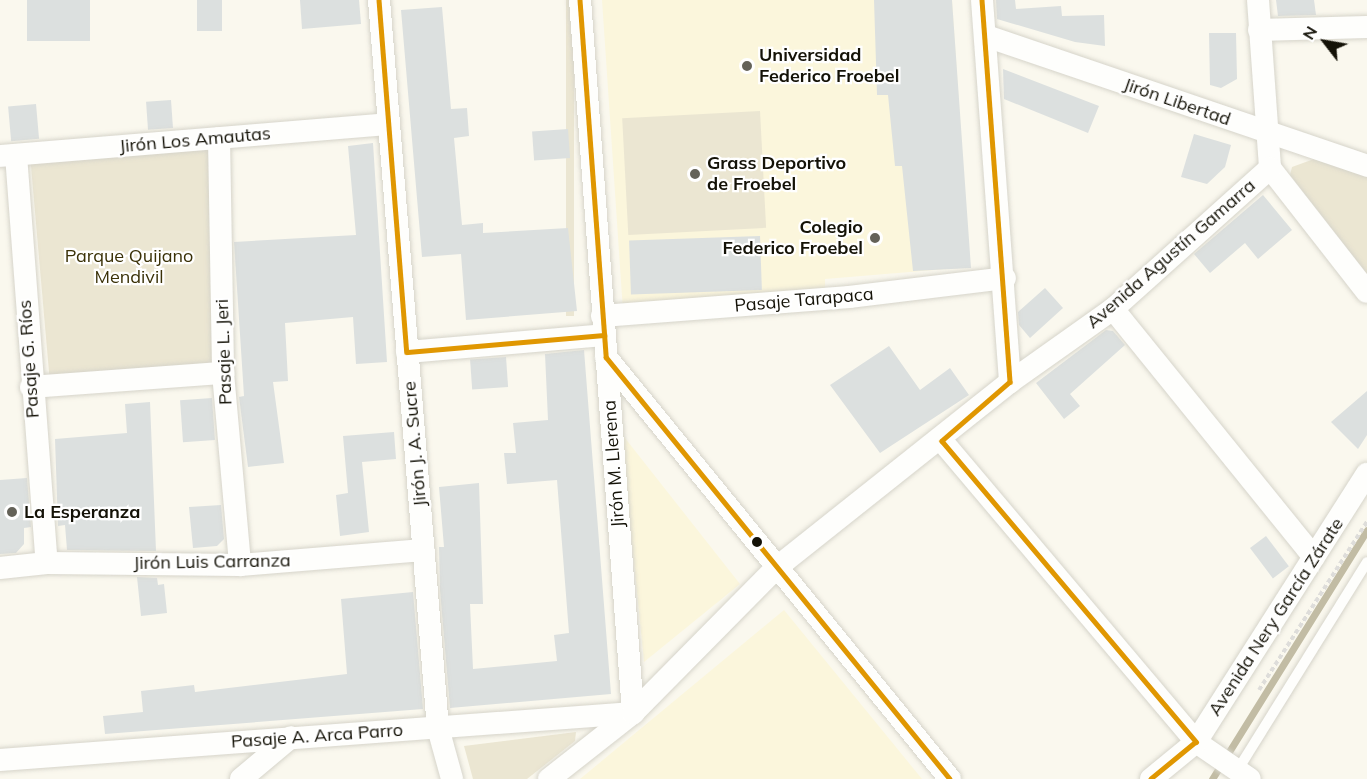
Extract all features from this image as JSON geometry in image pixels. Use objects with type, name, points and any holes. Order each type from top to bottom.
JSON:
[{"type":"street","name":"Jirón J. A. Sucre","points":[[379,0],[438,728],[452,779]]},
{"type":"street","name":"Jirón M. Llerena","points":[[580,0],[633,713]]},
{"type":"street","points":[[982,0],[1005,278],[1010,382]]},
{"type":"street","points":[[1258,0],[1270,134],[1270,168],[1367,292]]},
{"type":"street","points":[[1259,30],[1367,27]]},
{"type":"street","name":"Jirón Libertad","points":[[986,36],[1367,166]]},
{"type":"street","name":"Jirón Los Amautas","points":[[8,155],[389,124]]},
{"type":"street","name":"Pasaje L. Jeri","points":[[219,138],[223,373],[240,565]]},
{"type":"street","name":"Pasaje G. Ríos","points":[[8,155],[47,563]]},
{"type":"street","name":"Avenida Agustín Gamarra","points":[[549,779],[633,713],[776,568],[942,441],[1010,382],[1113,309],[1270,168]]},
{"type":"street","name":"Pasaje Tarapaca","points":[[407,352],[604,336],[849,297],[1005,278]]},
{"type":"street","points":[[1113,309],[1314,557]]},
{"type":"street","points":[[604,336],[776,568],[950,779]]},
{"type":"street","points":[[30,387],[223,373]]},
{"type":"street","points":[[942,441],[1196,742],[1216,753],[1239,775]]},
{"type":"street","name":"Avenida Nery García Zárate","points":[[1151,779],[1196,742],[1367,474]]},
{"type":"street","name":"Jirón Luis Carranza","points":[[0,568],[47,563],[240,565],[423,550]]},
{"type":"street","name":"Pasaje A. Arca Parro","points":[[0,760],[633,713]]},
{"type":"street","points":[[241,779],[291,737]]},
{"type":"lane","points":[[1239,775],[1367,562]]},
{"type":"shaded area","points":[[602,0],[952,0],[970,267],[825,279],[825,296],[623,311]]},
{"type":"shaded area","points":[[621,433],[740,584],[644,662]]},
{"type":"shaded area","points":[[784,610],[922,779],[580,779]]},
{"type":"green space","points":[[566,0],[574,0],[574,316],[566,316]]},
{"type":"green space","name":"Grass Deportivo de Froebel","points":[[760,111],[766,228],[628,235],[622,118]]},
{"type":"green space","name":"Parque Quijano Mendivil","points":[[208,147],[228,373],[50,389],[31,163]]},
{"type":"green space","points":[[1314,159],[1367,176],[1367,274],[1290,175],[1292,167]]},
{"type":"green space","points":[[576,732],[575,741],[527,779],[473,779],[464,746]]},
{"type":"building","points":[[27,0],[90,0],[90,41],[27,41]]},
{"type":"building","points":[[197,0],[222,0],[222,31],[197,31]]},
{"type":"building","points":[[300,0],[359,0],[361,24],[302,29]]},
{"type":"building","points":[[874,0],[952,0],[971,268],[913,271],[902,166],[895,166],[888,95],[877,95]]},
{"type":"building","points":[[996,0],[1015,0],[1016,9],[1061,6],[1062,16],[1104,15],[1105,46],[1075,42],[997,19]]},
{"type":"building","points":[[1276,0],[1314,0],[1316,15],[1278,16]]},
{"type":"building","points":[[442,7],[451,109],[467,108],[469,136],[454,138],[462,225],[483,223],[483,233],[568,228],[577,311],[466,320],[461,254],[422,257],[401,10]]},
{"type":"building","points":[[1209,33],[1236,33],[1237,79],[1221,88],[1210,85]]},
{"type":"building","points":[[1003,69],[1099,106],[1088,133],[1004,99]]},
{"type":"building","points":[[171,100],[173,128],[148,130],[146,102]]},
{"type":"building","points":[[36,104],[39,139],[11,141],[8,106]]},
{"type":"building","points":[[568,129],[570,158],[534,160],[532,132]]},
{"type":"building","points":[[1194,134],[1231,145],[1225,167],[1207,184],[1181,177]]},
{"type":"building","points":[[373,143],[387,362],[356,364],[353,317],[285,323],[288,381],[273,382],[284,463],[248,467],[239,397],[244,396],[234,242],[356,235],[348,146]]},
{"type":"building","points":[[1263,195],[1292,230],[1258,259],[1245,243],[1210,273],[1194,254]]},
{"type":"building","points":[[760,236],[762,290],[631,295],[629,241]]},
{"type":"building","points":[[1045,288],[1063,308],[1030,338],[1019,325],[1018,312]]},
{"type":"building","points":[[1106,330],[1113,331],[1125,345],[1070,394],[1080,406],[1064,419],[1036,383]]},
{"type":"building","points":[[889,346],[920,390],[950,368],[969,395],[880,453],[830,385]]},
{"type":"building","points":[[584,350],[611,694],[450,708],[440,590],[439,547],[444,547],[439,487],[479,483],[483,604],[470,604],[473,669],[557,661],[554,635],[569,633],[557,480],[507,484],[504,453],[516,453],[513,423],[548,420],[545,354]]},
{"type":"building","points":[[506,357],[508,387],[472,389],[470,360]]},
{"type":"building","points":[[1367,391],[1367,435],[1358,449],[1331,422]]},
{"type":"building","points":[[212,398],[215,440],[183,442],[180,400]]},
{"type":"building","points":[[150,402],[156,551],[67,550],[65,525],[58,526],[55,439],[127,433],[125,404]]},
{"type":"building","points":[[394,432],[396,459],[362,462],[369,532],[340,536],[336,495],[348,493],[343,436]]},
{"type":"building","name":"La Esperanza","points":[[27,478],[31,527],[24,528],[24,544],[16,553],[0,554],[0,480]]},
{"type":"building","points":[[221,505],[224,539],[217,546],[193,548],[189,507]]},
{"type":"building","points":[[1266,536],[1289,566],[1273,578],[1250,548]]},
{"type":"building","points":[[137,577],[157,578],[158,585],[164,584],[167,613],[141,616]]},
{"type":"building","points":[[413,592],[423,709],[105,734],[103,716],[143,712],[141,691],[194,685],[195,692],[347,674],[341,599]]},
{"type":"waterway","points":[[1212,779],[1367,530]]},
{"type":"transit line","points":[[379,0],[407,352],[604,335]]},
{"type":"transit line","points":[[580,0],[606,357],[950,779]]},
{"type":"transit line","points":[[982,0],[1010,382],[942,441],[1196,742],[1151,779]]},
{"type":"place","name":"Universidad Federico Froebel","points":[[747,66]]},
{"type":"place","name":"Grass Deportivo de Froebel","points":[[695,174]]},
{"type":"place","name":"Colegio Federico Froebel","points":[[875,238]]},
{"type":"place","name":"La Esperanza","points":[[12,512]]}]
